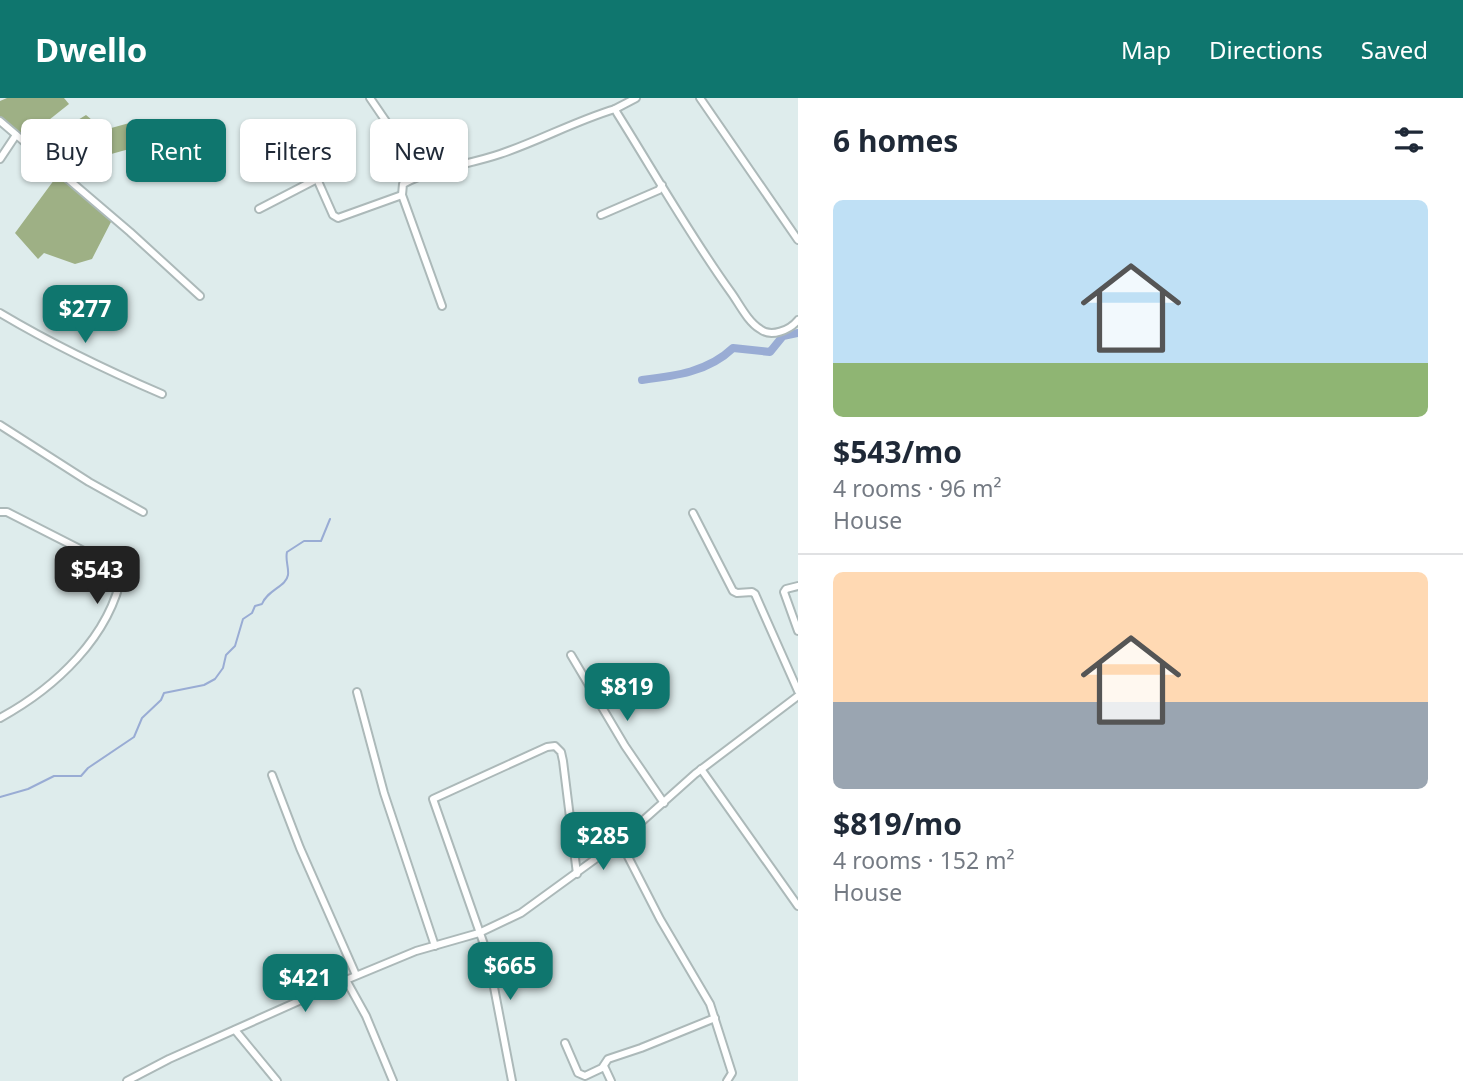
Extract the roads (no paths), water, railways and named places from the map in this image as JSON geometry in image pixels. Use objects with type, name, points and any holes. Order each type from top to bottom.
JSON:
[{"type":"street","points":[[370,98],[384,119]]},
{"type":"street","points":[[468,164],[502,154],[636,98]]},
{"type":"street","points":[[700,98],[798,240]]},
{"type":"street","points":[[615,109],[717,273],[760,330],[779,332],[798,320]]},
{"type":"street","points":[[0,121],[200,296]]},
{"type":"street","points":[[0,159],[16,135]]},
{"type":"street","points":[[259,209],[317,179],[336,217],[402,195]]},
{"type":"street","points":[[407,182],[403,184],[402,195],[442,306]]},
{"type":"street","points":[[601,215],[659,190],[662,185]]},
{"type":"street","points":[[0,313],[49,342],[162,394]]},
{"type":"street","points":[[0,425],[89,482],[143,512]]},
{"type":"street","points":[[0,512],[7,512],[122,573],[106,620],[87,647],[31,700],[0,718]]},
{"type":"street","points":[[127,1081],[356,975],[479,933],[521,913],[620,841],[701,769],[798,694],[755,594],[749,591],[733,591],[693,513]]},
{"type":"street","points":[[798,586],[784,592],[798,631]]},
{"type":"street","points":[[571,655],[625,746],[664,803]]},
{"type":"street","points":[[357,692],[387,802],[435,946]]},
{"type":"street","points":[[512,1081],[493,977],[433,802],[435,798],[549,746],[557,748],[563,761],[577,874]]},
{"type":"street","points":[[701,769],[798,906]]},
{"type":"street","points":[[272,775],[304,857],[356,975]]},
{"type":"street","points":[[620,841],[660,919],[710,1004],[732,1073],[739,1081]]},
{"type":"street","points":[[346,980],[366,1016],[393,1081]]},
{"type":"street","points":[[565,1043],[579,1076],[585,1076],[604,1066],[608,1059],[715,1018]]},
{"type":"street","points":[[235,1030],[276,1081]]},
{"type":"street","points":[[604,1066],[611,1081]]},
{"type":"street","points":[[145,1071],[151,1081]]},
{"type":"street","points":[[727,1081],[732,1073]]},
{"type":"waterway","points":[[642,380],[702,368],[733,348],[770,352],[783,336],[798,333]]},
{"type":"waterway","points":[[0,797],[28,789],[54,776],[81,776],[88,768],[134,737],[142,718],[161,700],[164,693],[204,685],[215,679],[223,668],[226,655],[235,646],[243,619],[287,579],[287,552],[304,541],[321,541],[330,519]]}]
